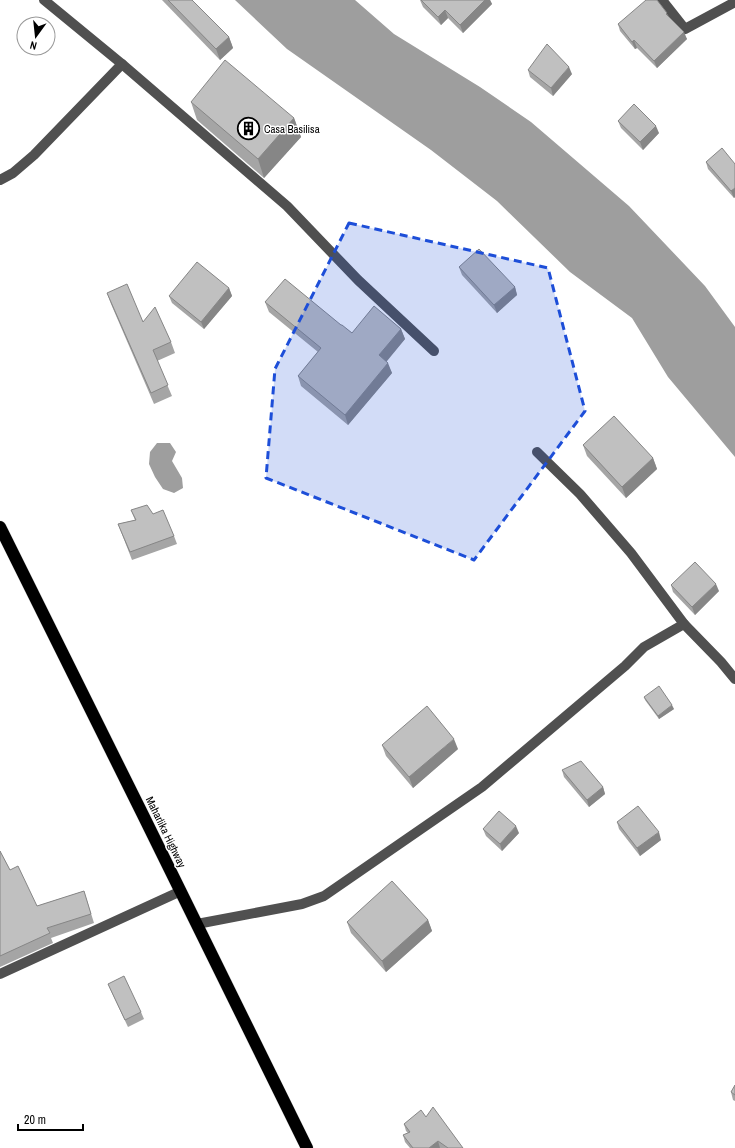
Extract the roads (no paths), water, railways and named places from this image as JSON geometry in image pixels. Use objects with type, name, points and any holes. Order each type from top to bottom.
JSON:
[{"type":"highway","name":"Maharlika Highway","points":[[0,527],[307,1148]]},
{"type":"street","points":[[44,0],[122,64],[287,206],[358,280],[434,351]]},
{"type":"street","points":[[662,0],[685,29],[735,2]]},
{"type":"street","points":[[0,180],[13,173],[34,155],[122,64]]},
{"type":"street","points":[[537,452],[580,494],[631,553],[684,624],[721,662],[735,680]]},
{"type":"street","points":[[197,924],[302,904],[324,896],[482,787],[625,666],[644,647],[684,624]]},
{"type":"street","points":[[0,974],[180,891]]},
{"type":"place","name":"Casa Basilisa","points":[[249,129]]}]
